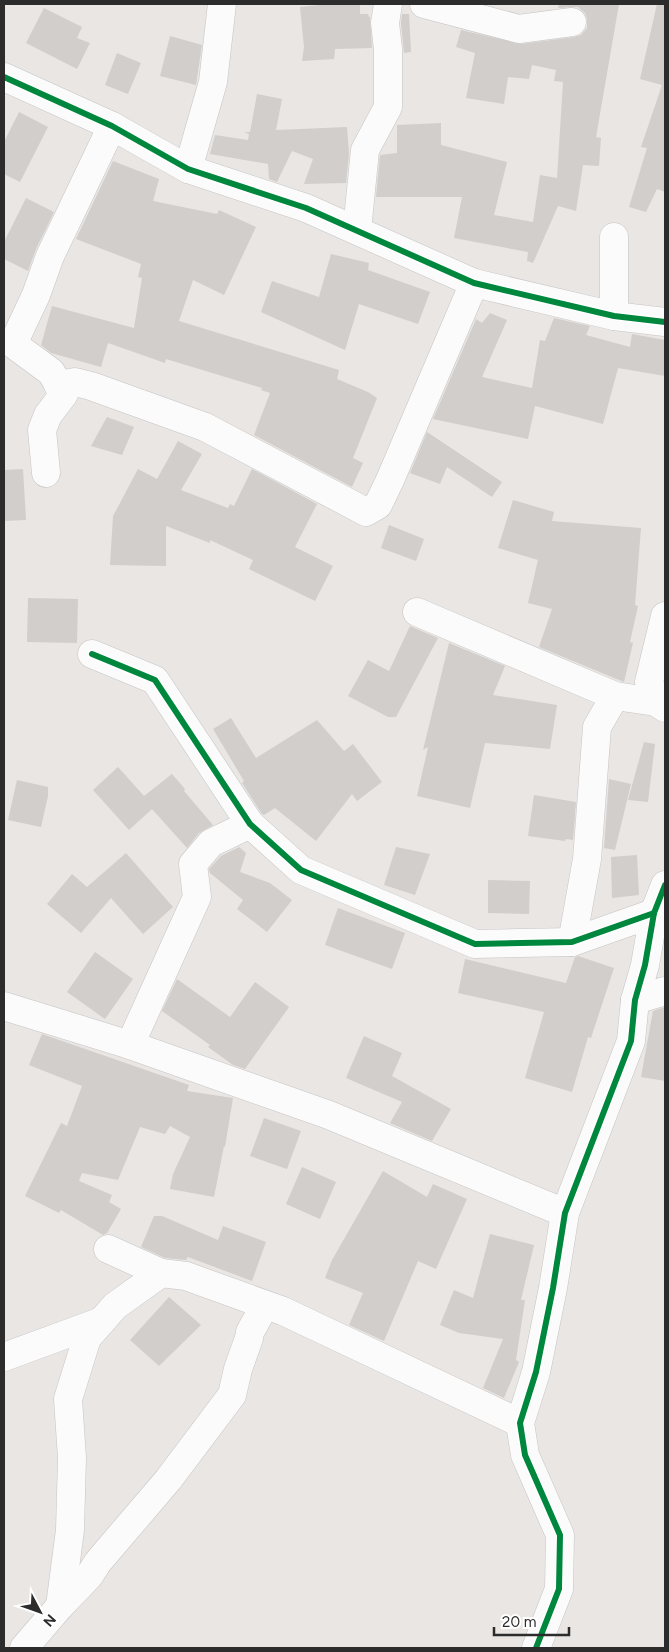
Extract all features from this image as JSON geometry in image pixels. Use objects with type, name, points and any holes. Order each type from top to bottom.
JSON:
[{"type":"street","points":[[188,169],[213,82],[222,4]]},
{"type":"street","points":[[357,230],[366,150],[388,107],[386,23],[388,4]]},
{"type":"street","points":[[424,4],[519,29],[572,22]]},
{"type":"street","points":[[4,77],[112,126],[188,169],[306,208],[474,282],[614,316],[665,322]]},
{"type":"street","points":[[46,473],[42,430],[48,415],[64,394],[51,372],[13,344],[36,295],[50,256],[112,126]]},
{"type":"street","points":[[614,237],[614,316]]},
{"type":"street","points":[[58,385],[76,382],[92,386],[204,427],[366,512],[378,505],[390,480],[474,282]]},
{"type":"street","points":[[418,612],[614,696],[661,705]]},
{"type":"street","points":[[661,705],[649,682],[665,616]]},
{"type":"street","points":[[92,654],[155,680],[250,824],[301,870],[475,944],[572,942],[654,913]]},
{"type":"street","points":[[572,942],[587,859],[597,726],[614,696]]},
{"type":"street","points":[[130,1045],[198,897],[192,864],[211,843],[250,824]]},
{"type":"street","points":[[536,1648],[559,1589],[560,1535],[525,1455],[520,1423],[536,1372],[553,1288],[565,1213],[631,1041],[635,1000],[655,972],[654,913],[665,885]]},
{"type":"street","points":[[635,1000],[665,991]]},
{"type":"street","points":[[4,1006],[130,1045],[329,1115],[565,1213]]},
{"type":"street","points":[[108,1249],[161,1273],[186,1276],[309,1323],[520,1423]]},
{"type":"street","points":[[60,1606],[70,1530],[72,1458],[68,1399],[87,1338],[115,1306],[161,1273]]},
{"type":"street","points":[[24,1648],[89,1576],[98,1562],[168,1480],[232,1395],[250,1332],[266,1305]]},
{"type":"street","points":[[4,1357],[102,1321]]},
{"type":"building","points":[[329,4],[360,4],[360,14],[368,14],[370,17],[372,48],[335,49],[334,59],[302,61],[304,47],[300,7]]},
{"type":"building","points":[[559,4],[619,4],[596,137],[601,138],[599,166],[583,165],[576,211],[558,206],[533,263],[527,261],[528,252],[454,238],[462,197],[376,197],[380,155],[397,153],[397,125],[441,123],[441,145],[507,162],[494,215],[533,222],[540,175],[557,178],[563,82],[554,81],[556,70],[532,65],[529,79],[508,77],[504,104],[466,98],[475,53],[456,47],[461,30],[521,44],[581,35],[587,28],[585,13],[578,7],[558,8]]},
{"type":"building","points":[[657,4],[665,5],[665,192],[657,189],[646,212],[629,207],[647,148],[641,147],[662,85],[640,79]]},
{"type":"building","points":[[44,8],[82,27],[77,38],[90,43],[77,69],[26,43]]},
{"type":"building","points":[[402,14],[409,14],[411,52],[404,53],[401,23]]},
{"type":"building","points":[[170,36],[202,45],[196,85],[160,76]]},
{"type":"building","points":[[117,53],[141,63],[128,94],[105,85]]},
{"type":"building","points":[[257,94],[282,99],[276,130],[347,127],[349,154],[346,183],[304,184],[313,159],[292,151],[277,182],[269,179],[268,164],[210,154],[215,135],[248,140],[249,134],[244,132],[250,132]]},
{"type":"building","points":[[19,112],[48,127],[20,182],[4,174],[4,142]]},
{"type":"building","points":[[113,161],[159,179],[153,201],[217,214],[219,210],[256,227],[224,295],[193,280],[179,321],[339,370],[337,379],[368,392],[377,398],[353,458],[363,463],[352,487],[254,435],[270,393],[261,390],[262,388],[166,359],[165,363],[108,343],[101,367],[51,353],[41,345],[52,306],[134,328],[142,278],[138,277],[141,264],[76,239]]},
{"type":"building","points":[[26,198],[54,212],[36,249],[28,271],[4,259],[4,242]]},
{"type":"building","points":[[331,254],[369,263],[368,270],[430,292],[418,324],[359,304],[345,350],[261,312],[272,281],[319,297]]},
{"type":"building","points":[[490,313],[507,320],[482,377],[532,388],[540,340],[545,341],[554,318],[590,326],[586,335],[630,347],[632,334],[665,340],[665,376],[618,368],[603,424],[535,406],[528,439],[433,419],[476,319],[482,323]]},
{"type":"building","points":[[107,417],[134,427],[122,455],[91,446]]},
{"type":"building","points":[[427,432],[502,482],[492,497],[447,467],[440,484],[410,473]]},
{"type":"building","points":[[178,441],[202,454],[181,490],[228,508],[230,504],[234,506],[252,469],[317,504],[295,547],[333,566],[315,601],[249,569],[253,560],[210,540],[210,543],[166,526],[166,566],[110,565],[113,516],[138,469],[157,479]]},
{"type":"building","points":[[23,469],[26,520],[4,521],[4,470]]},
{"type":"building","points":[[513,500],[554,512],[552,521],[641,528],[635,605],[638,606],[630,642],[633,643],[624,682],[539,647],[552,609],[528,603],[538,560],[498,548]]},
{"type":"building","points":[[389,525],[424,539],[416,561],[381,548]]},
{"type":"building","points":[[28,598],[78,599],[77,643],[27,642]]},
{"type":"building","points":[[410,626],[438,638],[396,717],[388,717],[348,696],[368,660],[389,671]]},
{"type":"building","points":[[449,643],[505,666],[493,695],[557,705],[550,749],[485,743],[470,808],[417,796],[428,747],[423,750]]},
{"type":"building","points":[[231,718],[256,758],[317,720],[344,751],[353,744],[382,782],[357,801],[352,794],[316,841],[275,808],[264,815],[262,814],[242,783],[244,781],[213,729]]},
{"type":"building","points":[[644,742],[655,744],[648,802],[628,800]]},
{"type":"building","points":[[118,767],[144,796],[172,774],[213,825],[199,833],[187,848],[152,809],[129,830],[93,790]]},
{"type":"building","points":[[609,779],[631,784],[615,850],[604,848]]},
{"type":"building","points":[[17,780],[48,787],[48,796],[41,827],[8,820]]},
{"type":"building","points":[[534,795],[576,802],[573,840],[566,839],[565,841],[528,836]]},
{"type":"building","points":[[239,847],[246,853],[240,872],[270,883],[292,900],[267,932],[237,909],[243,900],[210,873],[209,869],[221,856]]},
{"type":"building","points":[[396,847],[430,854],[415,895],[384,885]]},
{"type":"building","points":[[126,853],[173,907],[143,934],[111,898],[81,933],[47,904],[72,874],[87,887]]},
{"type":"building","points":[[637,855],[639,895],[612,898],[611,857]]},
{"type":"building","points":[[488,880],[530,881],[529,914],[488,913]]},
{"type":"building","points":[[338,908],[405,933],[392,969],[325,945]]},
{"type":"building","points":[[95,952],[133,979],[105,1019],[67,992]]},
{"type":"building","points":[[578,956],[614,968],[591,1038],[588,1037],[572,1092],[525,1078],[544,1012],[458,993],[465,959],[566,983],[575,957]]},
{"type":"building","points":[[177,979],[230,1017],[255,982],[289,1007],[245,1069],[233,1065],[208,1047],[210,1045],[162,1011]]},
{"type":"building","points":[[665,1007],[665,1081],[641,1077],[653,1011]]},
{"type":"building","points":[[42,1034],[189,1085],[187,1091],[233,1098],[214,1197],[170,1189],[173,1174],[190,1137],[170,1126],[165,1134],[140,1127],[118,1180],[82,1173],[79,1181],[112,1195],[109,1202],[121,1209],[107,1233],[103,1235],[61,1210],[59,1213],[25,1196],[61,1123],[67,1126],[82,1086],[29,1065]]},
{"type":"building","points":[[364,1036],[402,1053],[392,1076],[451,1109],[432,1141],[390,1123],[402,1102],[346,1078]]},
{"type":"building","points":[[264,1118],[301,1131],[287,1169],[250,1156]]},
{"type":"building","points":[[302,1167],[336,1182],[320,1219],[286,1204]]},
{"type":"building","points":[[383,1171],[427,1197],[433,1184],[467,1199],[436,1269],[418,1261],[384,1341],[349,1325],[363,1293],[325,1278],[332,1260]]},
{"type":"building","points":[[154,1216],[162,1216],[218,1240],[223,1226],[266,1242],[252,1281],[188,1257],[186,1260],[165,1258],[141,1247]]},
{"type":"building","points":[[490,1234],[534,1245],[521,1300],[525,1300],[516,1360],[519,1362],[504,1398],[483,1388],[503,1339],[459,1333],[440,1325],[454,1290],[473,1298]]},
{"type":"building","points":[[169,1297],[201,1325],[159,1366],[130,1340]]},
{"type":"cycle path","points":[[4,77],[112,126],[188,169],[306,208],[474,283],[614,316],[665,322]]},
{"type":"cycle path","points":[[92,654],[155,680],[250,824],[301,870],[475,944],[572,942],[654,913]]},
{"type":"cycle path","points":[[536,1648],[559,1589],[560,1535],[525,1455],[520,1423],[536,1372],[553,1288],[565,1213],[631,1041],[635,1000],[645,965],[654,913],[665,885]]}]
